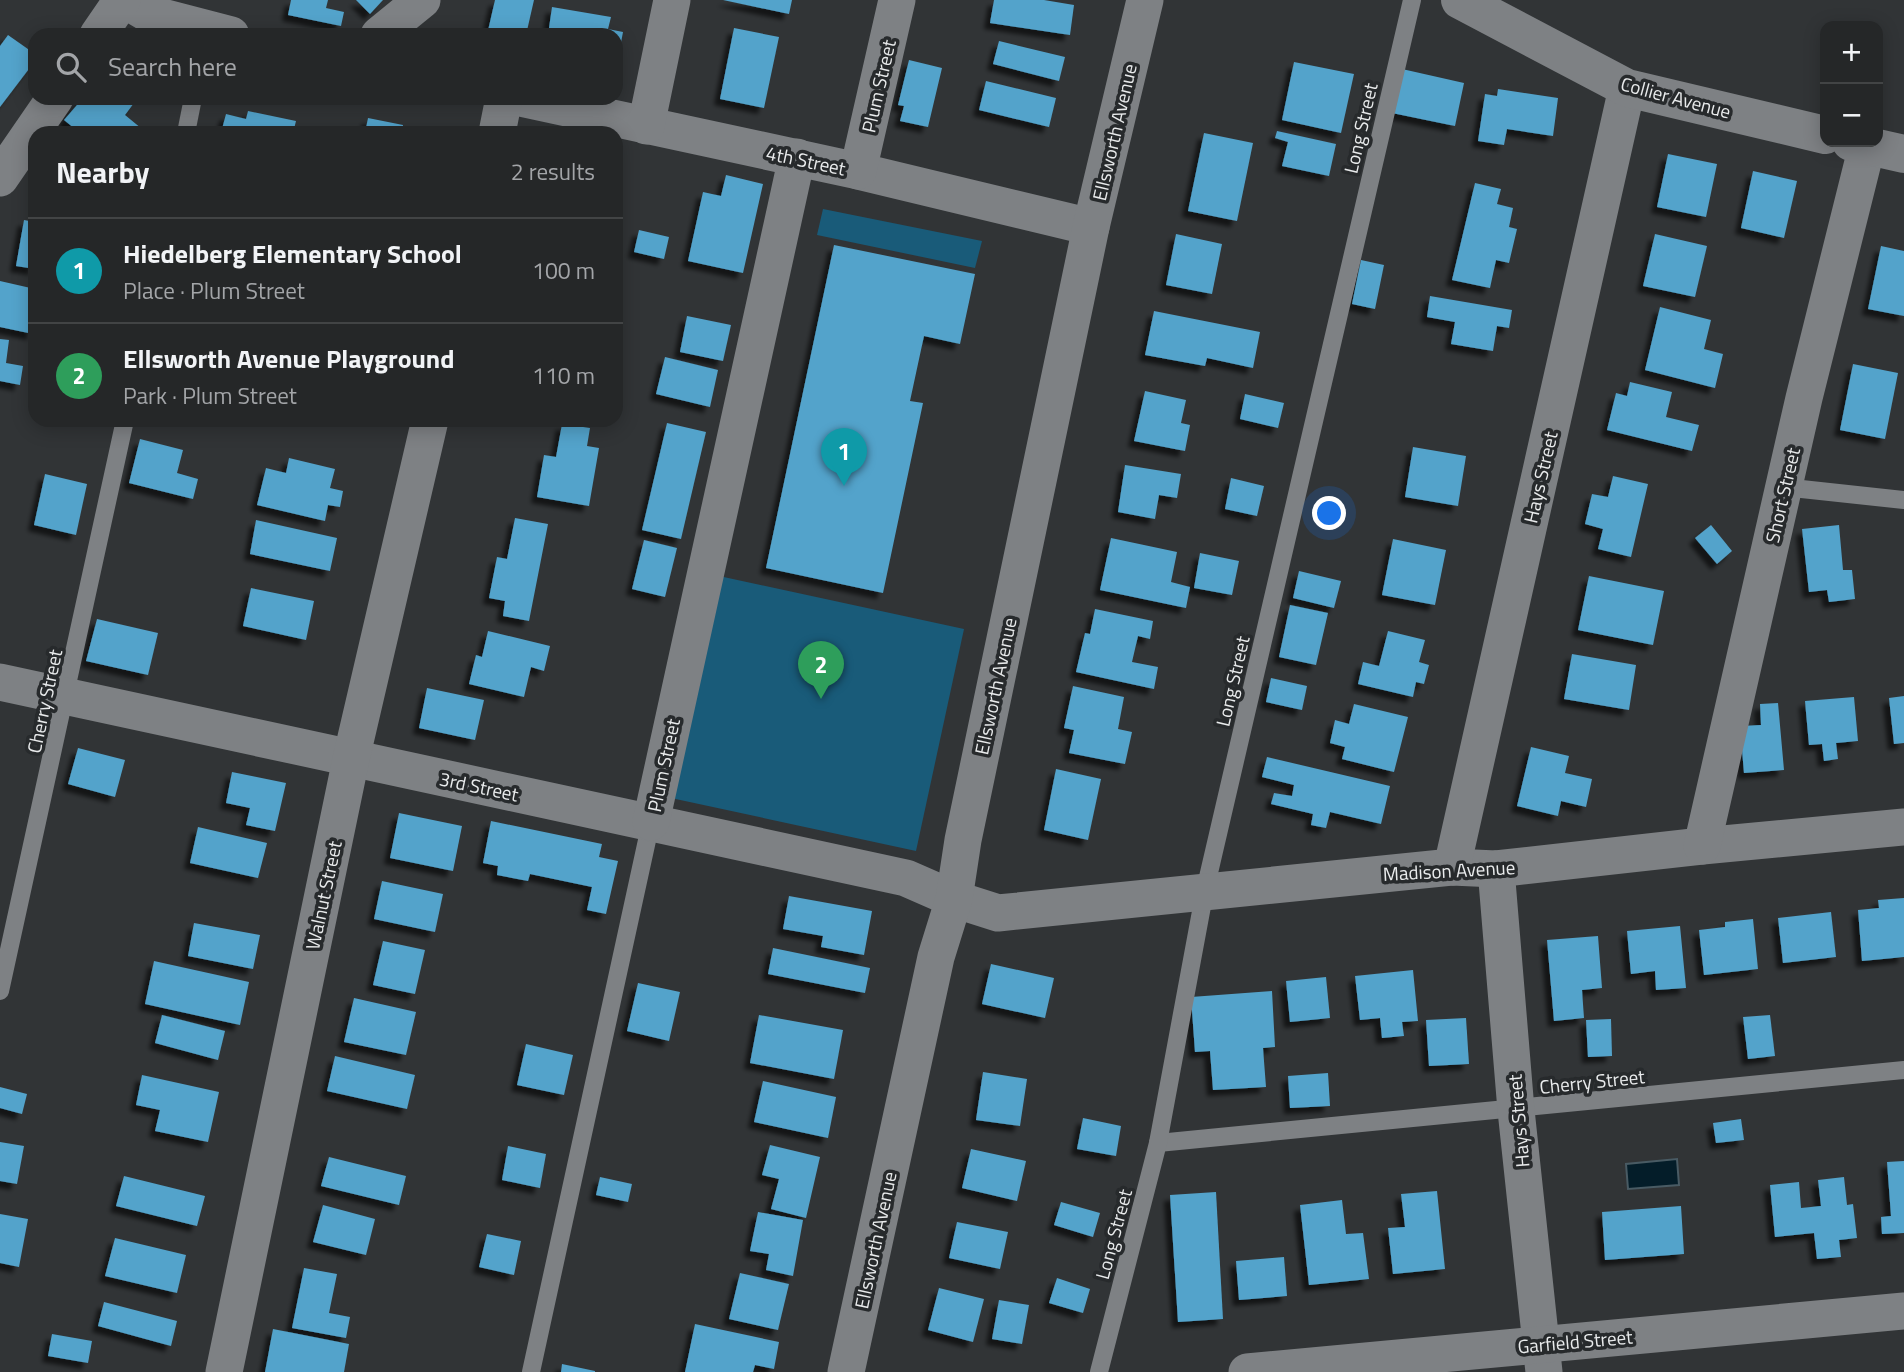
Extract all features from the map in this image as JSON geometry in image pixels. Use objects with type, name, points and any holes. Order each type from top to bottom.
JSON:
[{"type":"street","points":[[103,28],[124,0],[147,13],[199,28]]},
{"type":"street","points":[[388,28],[422,0]]},
{"type":"street","points":[[646,126],[671,0]]},
{"type":"street","name":"Plum Street","points":[[858,171],[897,0]]},
{"type":"street","name":"Ellsworth Avenue","points":[[846,1372],[936,957],[954,899],[963,840],[1091,227],[1145,0]]},
{"type":"street","name":"Collier Avenue","points":[[1460,0],[1627,88],[1820,134]]},
{"type":"street","name":"Hays Street","points":[[1452,867],[1627,88]]},
{"type":"street","points":[[36,126],[50,105]]},
{"type":"street","points":[[498,126],[503,105]]},
{"type":"street","name":"4th Street","points":[[552,105],[797,157],[1091,227]]},
{"type":"street","points":[[0,178],[28,137]]},
{"type":"street","name":"Short Street","points":[[1702,846],[1858,147]]},
{"type":"street","points":[[1872,147],[1904,154]]},
{"type":"street","name":"Plum Street","points":[[650,822],[797,157]]},
{"type":"street","name":"Walnut Street","points":[[224,1372],[351,758],[428,427]]},
{"type":"street","name":"3rd Street","points":[[0,682],[906,878],[954,899]]},
{"type":"street","name":"Madison Avenue","points":[[954,899],[998,913],[1452,867],[1496,870],[1702,846],[1904,827]]},
{"type":"street","name":"Hays Street","points":[[1496,870],[1516,1110],[1542,1358]]},
{"type":"street","name":"Garfield Street","points":[[1247,1372],[1542,1358],[1904,1311]]},
{"type":"lane","name":"Long Street","points":[[1099,1372],[1158,1143],[1205,890],[1412,0]]},
{"type":"lane","points":[[187,126],[192,105]]},
{"type":"lane","name":"Cherry Street","points":[[0,991],[67,696],[124,427]]},
{"type":"lane","points":[[1783,487],[1904,500]]},
{"type":"lane","name":"Plum Street","points":[[531,1372],[650,822]]},
{"type":"lane","name":"Cherry Street","points":[[1158,1143],[1904,1070]]},
{"type":"shaded area","points":[[823,209],[982,241],[975,268],[817,235]]},
{"type":"shaded area","points":[[719,576],[964,629],[916,851],[671,798]]},
{"type":"shaded area","points":[[1677,1159],[1679,1185],[1628,1189],[1626,1164]]},
{"type":"building","points":[[291,0],[328,0],[326,8],[344,12],[341,26],[288,15]]},
{"type":"building","points":[[356,0],[383,0],[370,14]]},
{"type":"building","points":[[495,0],[534,0],[528,28],[489,28]]},
{"type":"building","points":[[723,0],[792,0],[789,14]]},
{"type":"building","points":[[994,0],[1044,0],[1074,5],[1070,35],[990,23]]},
{"type":"building","points":[[552,7],[611,17],[608,28],[549,28]]},
{"type":"building","points":[[734,28],[779,37],[764,108],[720,99]]},
{"type":"building","points":[[8,35],[28,49],[28,70],[0,107],[0,46]]},
{"type":"building","points":[[999,41],[1065,57],[1059,81],[993,64]]},
{"type":"building","points":[[909,60],[942,68],[928,127],[900,121],[904,106],[898,105]]},
{"type":"building","points":[[1294,62],[1354,74],[1341,133],[1282,120]]},
{"type":"building","points":[[1402,69],[1464,83],[1455,126],[1392,113]]},
{"type":"building","points":[[986,81],[1056,98],[1049,127],[979,110]]},
{"type":"building","points":[[1498,89],[1558,98],[1553,136],[1507,129],[1504,145],[1478,141],[1485,94],[1497,96]]},
{"type":"building","points":[[77,105],[132,105],[125,115],[138,126],[71,126],[64,120]]},
{"type":"building","points":[[248,111],[296,121],[295,126],[223,126],[226,114],[246,119]]},
{"type":"building","points":[[368,118],[403,125],[403,126],[366,126]]},
{"type":"building","points":[[1277,131],[1336,144],[1329,176],[1282,166],[1288,142],[1275,138]]},
{"type":"building","points":[[1204,133],[1253,143],[1237,221],[1188,211]]},
{"type":"building","points":[[1668,154],[1717,164],[1706,217],[1657,207]]},
{"type":"building","points":[[1753,171],[1797,181],[1784,238],[1741,228]]},
{"type":"building","points":[[726,175],[763,184],[743,273],[688,261],[703,192],[721,196]]},
{"type":"building","points":[[1475,183],[1501,189],[1497,204],[1513,208],[1509,227],[1517,229],[1509,263],[1496,260],[1490,288],[1452,280]]},
{"type":"building","points":[[24,220],[28,221],[28,268],[16,266]]},
{"type":"building","points":[[639,230],[669,237],[664,259],[634,252]]},
{"type":"building","points":[[1176,234],[1222,244],[1212,294],[1166,285]]},
{"type":"building","points":[[1655,234],[1707,246],[1695,297],[1643,286]]},
{"type":"building","points":[[834,245],[975,274],[960,344],[924,336],[910,401],[923,403],[883,593],[766,568]]},
{"type":"building","points":[[1881,246],[1904,251],[1904,316],[1868,309]]},
{"type":"building","points":[[1361,260],[1384,265],[1375,309],[1352,304]]},
{"type":"building","points":[[0,281],[28,287],[28,333],[0,327]]},
{"type":"building","points":[[1430,296],[1512,310],[1509,328],[1497,326],[1493,351],[1451,344],[1455,322],[1427,317]]},
{"type":"building","points":[[1660,307],[1711,320],[1704,349],[1723,354],[1715,388],[1645,370]]},
{"type":"building","points":[[1154,311],[1260,332],[1253,368],[1207,358],[1205,366],[1145,355]]},
{"type":"building","points":[[687,316],[731,325],[723,361],[680,352]]},
{"type":"building","points":[[0,339],[9,340],[6,363],[23,366],[20,385],[0,381]]},
{"type":"building","points":[[665,357],[718,370],[710,407],[656,394]]},
{"type":"building","points":[[1853,364],[1898,373],[1885,439],[1840,430]]},
{"type":"building","points":[[1630,382],[1672,392],[1666,417],[1699,425],[1692,451],[1607,430],[1616,393],[1627,396]]},
{"type":"building","points":[[1145,391],[1186,400],[1181,423],[1190,425],[1185,451],[1134,441]]},
{"type":"building","points":[[1245,394],[1284,403],[1278,428],[1240,419]]},
{"type":"building","points":[[667,423],[706,432],[681,539],[642,530]]},
{"type":"building","points":[[561,427],[590,428],[587,446],[599,448],[589,506],[537,497],[544,455],[556,457]]},
{"type":"building","points":[[140,439],[183,450],[177,473],[198,479],[193,499],[129,483]]},
{"type":"building","points":[[1413,447],[1466,456],[1458,506],[1405,497]]},
{"type":"building","points":[[289,458],[335,469],[330,488],[343,491],[340,507],[328,505],[325,521],[257,505],[266,468],[286,473]]},
{"type":"building","points":[[1125,465],[1181,474],[1177,498],[1159,495],[1155,519],[1118,512]]},
{"type":"building","points":[[45,474],[87,484],[76,535],[34,525]]},
{"type":"building","points":[[1613,476],[1648,484],[1631,557],[1598,549],[1603,529],[1585,524],[1592,494],[1608,497]]},
{"type":"building","points":[[1231,478],[1264,486],[1257,516],[1225,509]]},
{"type":"building","points":[[515,518],[548,524],[529,621],[503,616],[505,601],[489,598],[497,557],[507,559]]},
{"type":"building","points":[[256,520],[337,538],[330,571],[250,554]]},
{"type":"building","points":[[1711,525],[1732,551],[1717,564],[1695,538]]},
{"type":"building","points":[[1839,525],[1843,570],[1852,570],[1855,599],[1829,602],[1827,590],[1809,592],[1802,529]]},
{"type":"building","points":[[1111,538],[1177,552],[1171,582],[1190,587],[1186,608],[1100,590]]},
{"type":"building","points":[[1393,539],[1446,550],[1435,605],[1382,595]]},
{"type":"building","points":[[644,540],[677,548],[665,597],[632,589]]},
{"type":"building","points":[[1200,553],[1239,561],[1232,595],[1194,588]]},
{"type":"building","points":[[1299,571],[1341,581],[1334,608],[1293,598]]},
{"type":"building","points":[[1589,576],[1664,591],[1653,645],[1578,630]]},
{"type":"building","points":[[251,588],[314,601],[306,640],[243,626]]},
{"type":"building","points":[[1290,605],[1328,613],[1316,665],[1279,657]]},
{"type":"building","points":[[1095,609],[1153,621],[1150,639],[1138,636],[1132,662],[1158,667],[1154,689],[1076,672],[1085,633],[1090,634]]},
{"type":"building","points":[[97,619],[158,633],[148,675],[86,661]]},
{"type":"building","points":[[488,631],[550,646],[544,671],[531,667],[524,697],[469,684],[476,655],[482,657]]},
{"type":"building","points":[[1388,631],[1425,640],[1419,662],[1429,665],[1424,684],[1416,682],[1413,697],[1358,684],[1363,662],[1379,666]]},
{"type":"building","points":[[1572,654],[1636,665],[1629,710],[1564,699]]},
{"type":"building","points":[[1271,678],[1307,686],[1302,710],[1266,702]]},
{"type":"building","points":[[1073,686],[1124,697],[1118,729],[1132,732],[1125,764],[1069,753],[1074,730],[1064,728]]},
{"type":"building","points":[[427,688],[484,700],[475,740],[419,728]]},
{"type":"building","points":[[1904,696],[1904,743],[1894,744],[1889,698]]},
{"type":"building","points":[[1854,697],[1858,741],[1836,743],[1838,759],[1824,761],[1822,744],[1809,745],[1805,701]]},
{"type":"building","points":[[1778,703],[1784,770],[1744,773],[1740,726],[1761,725],[1760,704]]},
{"type":"building","points":[[1354,704],[1408,717],[1394,772],[1342,759],[1345,747],[1330,743],[1335,720],[1349,724]]},
{"type":"building","points":[[1531,747],[1569,756],[1565,773],[1592,779],[1586,807],[1561,801],[1558,816],[1517,806]]},
{"type":"building","points":[[78,748],[125,760],[115,797],[68,784]]},
{"type":"building","points":[[1267,757],[1390,786],[1381,824],[1330,812],[1326,828],[1311,825],[1313,814],[1271,804],[1274,793],[1292,796],[1294,785],[1262,777]]},
{"type":"building","points":[[1056,769],[1101,779],[1088,840],[1044,830]]},
{"type":"building","points":[[232,772],[286,783],[275,831],[246,825],[250,808],[226,803]]},
{"type":"building","points":[[399,813],[462,826],[453,871],[390,858]]},
{"type":"building","points":[[491,821],[602,844],[599,857],[618,861],[606,914],[587,910],[592,887],[530,874],[528,881],[497,875],[498,866],[483,863]]},
{"type":"building","points":[[198,827],[267,843],[258,878],[190,863]]},
{"type":"building","points":[[382,881],[443,894],[435,932],[374,919]]},
{"type":"building","points":[[789,896],[872,911],[864,955],[821,947],[823,936],[783,929]]},
{"type":"building","points":[[1904,898],[1904,957],[1862,961],[1858,910],[1879,908],[1878,900]]},
{"type":"building","points":[[1831,912],[1836,957],[1783,963],[1778,918]]},
{"type":"building","points":[[1753,919],[1758,969],[1704,975],[1699,930],[1725,927],[1725,922]]},
{"type":"building","points":[[194,923],[260,935],[253,969],[188,956]]},
{"type":"building","points":[[1680,926],[1686,988],[1656,990],[1655,971],[1631,974],[1627,931]]},
{"type":"building","points":[[1598,936],[1602,988],[1582,990],[1584,1018],[1554,1021],[1547,940]]},
{"type":"building","points":[[383,941],[425,950],[415,994],[373,985]]},
{"type":"building","points":[[773,948],[870,968],[865,993],[768,974]]},
{"type":"building","points":[[154,961],[249,982],[240,1025],[145,1004]]},
{"type":"building","points":[[991,964],[1054,978],[1045,1018],[982,1004]]},
{"type":"building","points":[[1413,970],[1418,1021],[1402,1022],[1404,1036],[1382,1038],[1380,1018],[1360,1020],[1355,976]]},
{"type":"building","points":[[1326,977],[1330,1018],[1290,1022],[1286,981]]},
{"type":"building","points":[[638,983],[680,992],[669,1041],[627,1031]]},
{"type":"building","points":[[1272,991],[1275,1047],[1263,1048],[1266,1087],[1213,1090],[1210,1051],[1195,1052],[1191,997]]},
{"type":"building","points":[[354,998],[416,1012],[406,1055],[344,1042]]},
{"type":"building","points":[[162,1015],[225,1031],[218,1060],[155,1043]]},
{"type":"building","points":[[759,1015],[843,1030],[834,1079],[750,1063]]},
{"type":"building","points":[[1770,1015],[1775,1056],[1748,1059],[1743,1017]]},
{"type":"building","points":[[1466,1018],[1469,1064],[1429,1066],[1426,1020]]},
{"type":"building","points":[[1611,1019],[1612,1056],[1588,1057],[1586,1020]]},
{"type":"building","points":[[526,1044],[573,1055],[564,1095],[517,1085]]},
{"type":"building","points":[[335,1056],[415,1075],[407,1109],[327,1091]]},
{"type":"building","points":[[983,1072],[1027,1079],[1020,1126],[976,1120]]},
{"type":"building","points":[[1328,1073],[1330,1106],[1290,1108],[1288,1076]]},
{"type":"building","points":[[142,1075],[219,1092],[208,1142],[155,1131],[160,1110],[136,1105]]},
{"type":"building","points":[[763,1081],[836,1097],[828,1138],[754,1122]]},
{"type":"building","points":[[0,1087],[27,1094],[22,1114],[0,1108]]},
{"type":"building","points":[[1083,1118],[1121,1126],[1116,1156],[1077,1149]]},
{"type":"building","points":[[1741,1119],[1744,1140],[1716,1143],[1713,1123]]},
{"type":"building","points":[[0,1142],[24,1146],[17,1184],[0,1181]]},
{"type":"building","points":[[770,1145],[820,1157],[806,1218],[771,1209],[779,1179],[762,1175]]},
{"type":"building","points":[[508,1146],[546,1154],[540,1188],[502,1180]]},
{"type":"building","points":[[971,1149],[1026,1161],[1017,1201],[962,1188]]},
{"type":"building","points":[[329,1157],[406,1176],[399,1205],[321,1186]]},
{"type":"building","points":[[1904,1161],[1904,1233],[1882,1234],[1881,1217],[1891,1216],[1887,1162]]},
{"type":"building","points":[[124,1176],[205,1196],[197,1226],[116,1206]]},
{"type":"building","points":[[600,1177],[632,1184],[628,1202],[596,1195]]},
{"type":"building","points":[[1844,1177],[1847,1205],[1853,1204],[1857,1238],[1839,1240],[1841,1257],[1817,1259],[1814,1233],[1775,1237],[1770,1185],[1799,1182],[1801,1208],[1821,1206],[1818,1180]]},
{"type":"building","points":[[1437,1191],[1445,1269],[1393,1274],[1388,1228],[1405,1227],[1401,1194]]},
{"type":"building","points":[[1216,1192],[1223,1319],[1178,1322],[1170,1195]]},
{"type":"building","points":[[1342,1200],[1346,1234],[1363,1233],[1369,1279],[1309,1285],[1300,1205]]},
{"type":"building","points":[[1061,1202],[1100,1213],[1093,1237],[1054,1225]]},
{"type":"building","points":[[323,1205],[375,1219],[366,1255],[313,1242]]},
{"type":"building","points":[[1681,1206],[1684,1254],[1605,1260],[1602,1212]]},
{"type":"building","points":[[758,1212],[803,1220],[793,1276],[766,1270],[769,1254],[750,1251]]},
{"type":"building","points":[[0,1214],[28,1219],[19,1267],[0,1263]]},
{"type":"building","points":[[957,1222],[1008,1232],[1000,1269],[949,1258]]},
{"type":"building","points":[[487,1234],[521,1241],[514,1275],[479,1267]]},
{"type":"building","points":[[115,1238],[186,1255],[177,1293],[105,1276]]},
{"type":"building","points":[[1284,1257],[1287,1296],[1239,1300],[1236,1261]]},
{"type":"building","points":[[304,1268],[337,1274],[329,1313],[350,1317],[346,1338],[292,1328]]},
{"type":"building","points":[[740,1273],[789,1284],[778,1330],[729,1319]]},
{"type":"building","points":[[1057,1278],[1090,1289],[1083,1313],[1049,1303]]},
{"type":"building","points":[[939,1288],[984,1299],[973,1342],[928,1330]]},
{"type":"building","points":[[999,1300],[1029,1305],[1022,1344],[992,1339]]},
{"type":"building","points":[[104,1302],[177,1321],[171,1346],[98,1326]]},
{"type":"building","points":[[695,1324],[779,1342],[774,1369],[755,1365],[753,1372],[685,1372]]},
{"type":"building","points":[[273,1329],[349,1344],[344,1372],[265,1372]]},
{"type":"building","points":[[52,1334],[92,1341],[88,1363],[48,1356]]},
{"type":"building","points":[[562,1364],[595,1371],[595,1372],[561,1372]]},
{"type":"place","name":"Hiedelberg Elementary School","points":[[844,486]]},
{"type":"place","name":"Ellsworth Avenue Playground","points":[[821,699]]}]
